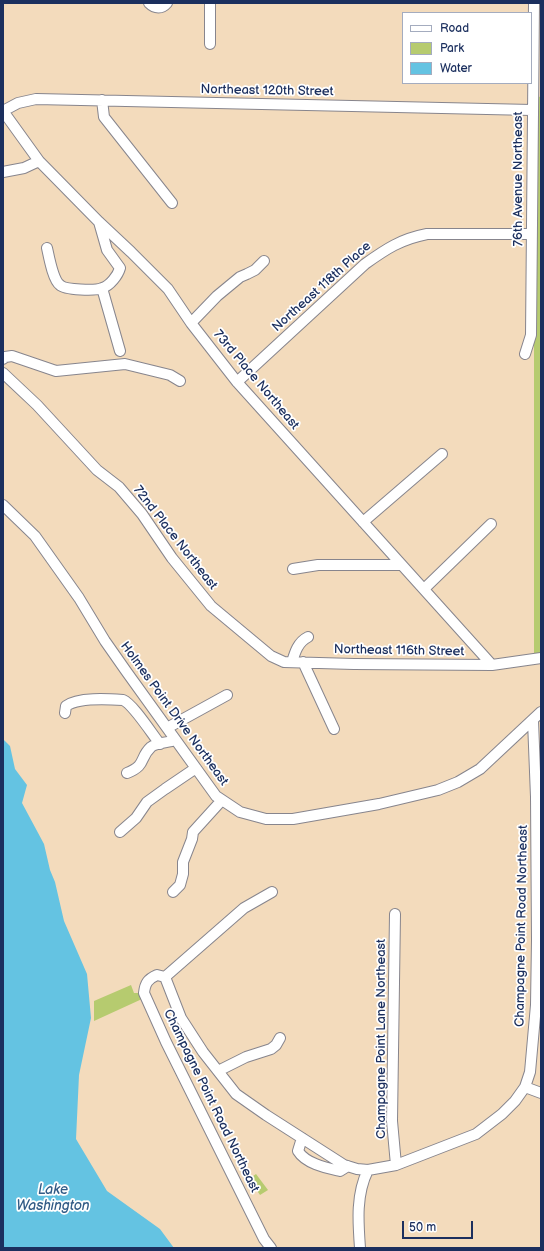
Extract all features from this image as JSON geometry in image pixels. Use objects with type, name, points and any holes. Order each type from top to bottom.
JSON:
[{"type":"street","points":[[149,3],[152,6],[159,8],[163,7],[167,3]]},
{"type":"street","points":[[210,3],[210,44]]},
{"type":"street","name":"76th Avenue Northeast","points":[[525,354],[531,335],[532,110],[537,45],[534,3]]},
{"type":"street","name":"Northeast 120th Street","points":[[3,111],[18,103],[36,99],[532,110]]},
{"type":"street","points":[[102,100],[104,117],[172,203]]},
{"type":"street","name":"73rd Place Northeast","points":[[3,111],[39,161],[168,289],[191,323],[237,382],[492,665]]},
{"type":"street","points":[[3,172],[24,168],[39,161]]},
{"type":"street","points":[[47,248],[57,282],[61,286],[67,288],[102,288],[114,278],[119,272],[120,268],[107,250],[99,222]]},
{"type":"street","name":"Northeast 118th Place","points":[[237,382],[365,264],[386,248],[411,237],[427,234],[531,234]]},
{"type":"street","points":[[191,323],[217,296],[240,277],[255,270],[264,261]]},
{"type":"street","points":[[102,288],[120,351]]},
{"type":"street","points":[[3,359],[5,357],[12,356],[56,371],[125,364],[170,375],[180,381]]},
{"type":"street","name":"72nd Place Northeast","points":[[3,373],[37,405],[97,470],[119,487],[142,514],[172,558],[211,606],[261,648]]},
{"type":"street","points":[[363,522],[442,454]]},
{"type":"street","name":"Holmes Point Drive Northeast","points":[[3,505],[36,536],[79,598],[105,641],[216,796],[240,812],[266,819],[293,819],[379,804],[438,790],[458,782],[480,769],[541,712]]},
{"type":"street","points":[[424,589],[491,524]]},
{"type":"street","points":[[294,569],[318,565],[401,565]]},
{"type":"street","points":[[292,662],[295,651],[303,640],[308,637]]},
{"type":"street","name":"Northeast 116th Street","points":[[261,648],[284,662],[492,665],[541,658]]},
{"type":"street","points":[[303,662],[334,728]]},
{"type":"street","points":[[167,728],[227,695]]},
{"type":"street","points":[[65,713],[66,706],[71,702],[89,700],[123,700],[133,709],[160,744]]},
{"type":"street","name":"Champagne Point Road Northeast","points":[[165,977],[181,1018],[203,1052],[236,1094],[302,1138],[348,1166],[368,1170],[396,1165],[476,1134],[493,1122],[515,1101],[525,1087],[530,1072],[538,1005],[537,940],[539,797],[533,721]]},
{"type":"street","points":[[127,773],[139,767],[151,747],[175,740]]},
{"type":"street","points":[[120,832],[136,818],[147,802],[196,768]]},
{"type":"street","points":[[173,892],[180,885],[183,874],[183,862],[191,843],[193,832],[222,800]]},
{"type":"street","name":"Champagne Point Road Northeast","points":[[165,977],[244,908],[272,892]]},
{"type":"street","name":"Champagne Point Lane Northeast","points":[[395,914],[392,1121],[396,1165]]},
{"type":"street","name":"Champagne Point Road Northeast","points":[[165,977],[157,975],[149,979],[145,985],[144,993],[166,1042],[253,1218],[264,1239],[271,1248]]},
{"type":"street","points":[[218,1071],[240,1060],[271,1049],[276,1045],[280,1038]]},
{"type":"street","points":[[525,1087],[541,1093]]},
{"type":"street","points":[[302,1138],[298,1152],[301,1156],[310,1161],[340,1171],[348,1166]]},
{"type":"street","points":[[360,1248],[358,1220],[359,1197],[362,1182],[368,1170]]},
{"type":"green space","points":[[534,96],[541,97],[541,658],[534,659]]},
{"type":"green space","points":[[131,985],[134,993],[140,993],[142,999],[94,1021],[94,1001]]},
{"type":"green space","points":[[256,1174],[268,1190],[260,1195],[249,1179]]},
{"type":"water","name":"Lake Washington","points":[[3,739],[10,746],[15,769],[27,785],[22,803],[44,844],[64,921],[87,974],[91,1018],[79,1075],[76,1139],[107,1191],[160,1229],[174,1248],[3,1248]]}]
